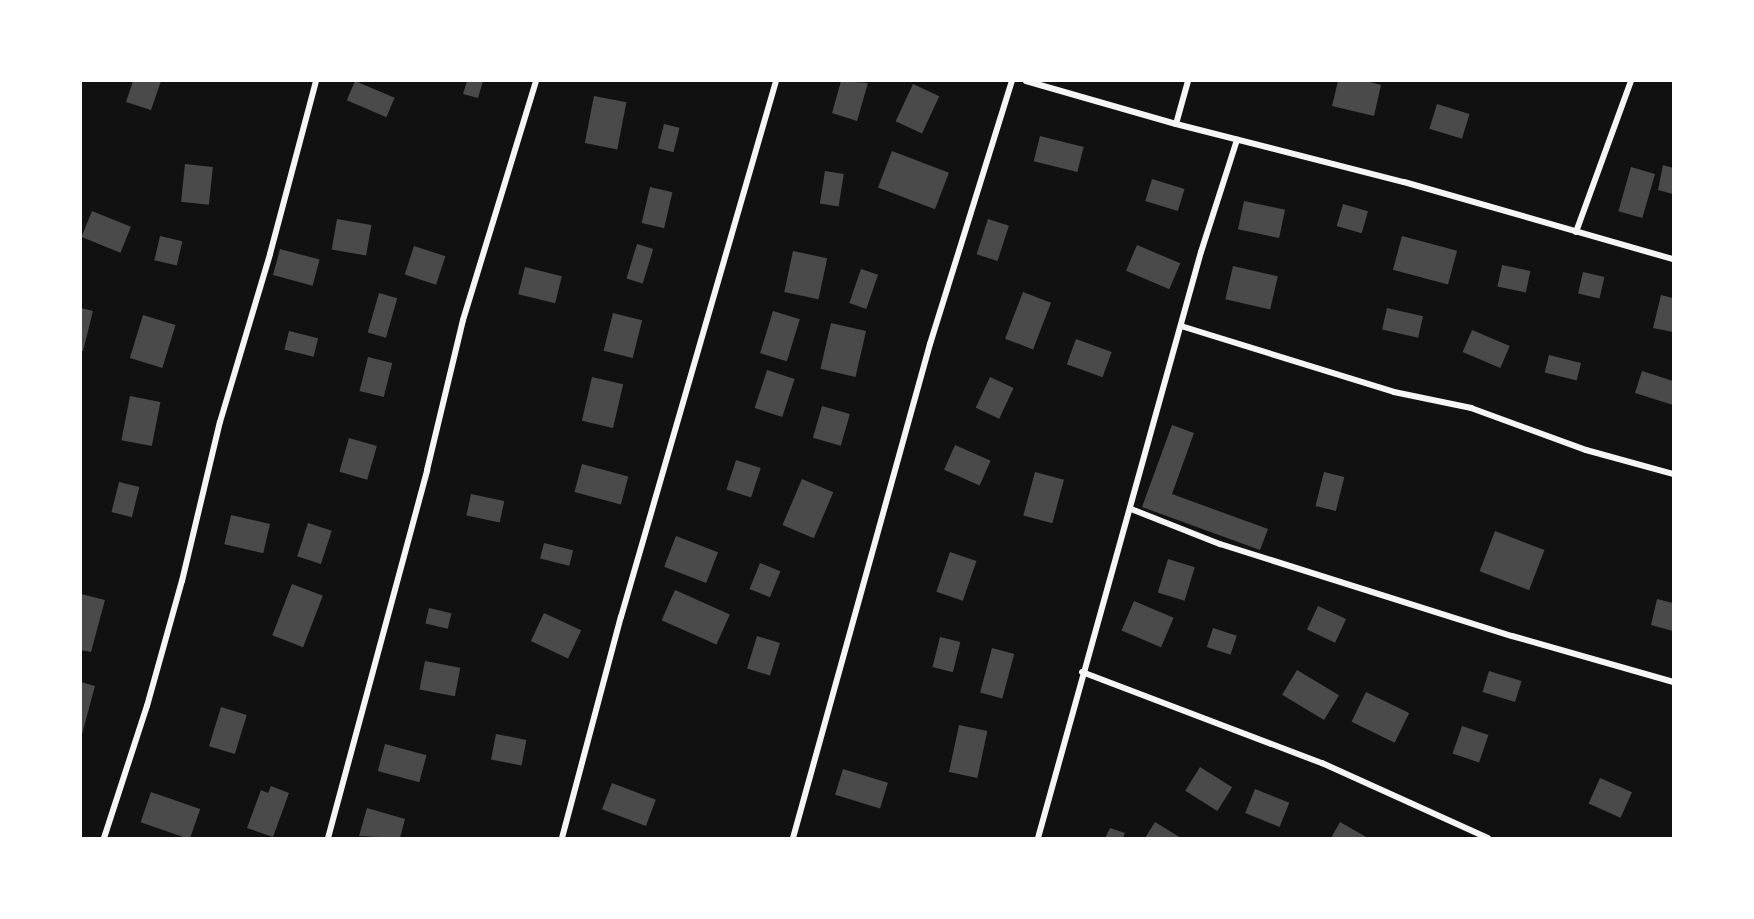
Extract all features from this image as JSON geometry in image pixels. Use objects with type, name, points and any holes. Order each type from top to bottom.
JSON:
[{"type":"street","points":[[104,838],[172,615],[220,422],[270,254],[316,81]]},
{"type":"street","points":[[328,838],[428,470],[463,320],[536,81]]},
{"type":"street","points":[[562,838],[634,573],[776,81]]},
{"type":"street","points":[[793,838],[930,344],[1012,81]]},
{"type":"street","points":[[1026,81],[1176,124],[1404,182],[1673,259]]},
{"type":"street","points":[[1176,124],[1188,81]]},
{"type":"street","points":[[1576,232],[1631,81]]},
{"type":"street","points":[[1038,838],[1082,672],[1131,509],[1201,252],[1237,140]]},
{"type":"street","points":[[1181,326],[1394,392],[1471,408],[1586,450],[1673,474]]},
{"type":"street","points":[[1131,509],[1220,544],[1512,636],[1673,682]]},
{"type":"street","points":[[1082,672],[1322,763],[1488,838]]},
{"type":"building","points":[[133,81],[161,81],[151,110],[126,102]]},
{"type":"building","points":[[355,81],[395,98],[386,117],[347,100]]},
{"type":"building","points":[[467,81],[483,81],[478,98],[463,94]]},
{"type":"building","points":[[841,81],[868,83],[857,121],[832,113]]},
{"type":"building","points":[[1338,81],[1366,81],[1381,85],[1374,116],[1332,106]]},
{"type":"building","points":[[913,84],[939,96],[922,133],[896,121]]},
{"type":"building","points":[[594,96],[626,102],[617,149],[585,143]]},
{"type":"building","points":[[1437,104],[1470,114],[1462,139],[1429,129]]},
{"type":"building","points":[[664,124],[680,128],[673,152],[658,148]]},
{"type":"building","points":[[1040,136],[1084,147],[1077,172],[1034,161]]},
{"type":"building","points":[[892,151],[949,173],[935,209],[878,187]]},
{"type":"building","points":[[185,164],[213,167],[209,205],[181,202]]},
{"type":"building","points":[[1663,165],[1673,168],[1673,194],[1658,190]]},
{"type":"building","points":[[1631,167],[1655,174],[1642,218],[1618,211]]},
{"type":"building","points":[[825,171],[844,174],[839,207],[820,204]]},
{"type":"building","points":[[1152,179],[1185,189],[1178,211],[1145,201]]},
{"type":"building","points":[[650,187],[672,192],[664,228],[642,223]]},
{"type":"building","points":[[1244,201],[1285,210],[1279,238],[1238,229]]},
{"type":"building","points":[[1343,204],[1368,211],[1362,233],[1337,226]]},
{"type":"building","points":[[92,211],[131,227],[120,253],[82,237]]},
{"type":"building","points":[[337,219],[371,225],[366,256],[332,250]]},
{"type":"building","points":[[988,219],[1009,226],[997,261],[977,254]]},
{"type":"building","points":[[160,236],[182,241],[177,266],[154,260]]},
{"type":"building","points":[[1402,236],[1457,251],[1448,285],[1393,270]]},
{"type":"building","points":[[637,244],[653,249],[643,283],[626,278]]},
{"type":"building","points":[[1137,245],[1180,263],[1169,289],[1126,271]]},
{"type":"building","points":[[414,246],[445,256],[436,285],[405,275]]},
{"type":"building","points":[[280,249],[320,260],[313,286],[273,275]]},
{"type":"building","points":[[793,251],[827,258],[819,299],[784,292]]},
{"type":"building","points":[[1502,265],[1530,271],[1526,293],[1497,287]]},
{"type":"building","points":[[1233,266],[1278,276],[1270,309],[1225,299]]},
{"type":"building","points":[[525,267],[562,276],[555,303],[518,294]]},
{"type":"building","points":[[861,269],[878,275],[866,309],[849,303]]},
{"type":"building","points":[[1583,272],[1604,277],[1599,298],[1578,293]]},
{"type":"building","points":[[1023,292],[1051,303],[1033,349],[1005,339]]},
{"type":"building","points":[[379,293],[397,298],[386,338],[368,332]]},
{"type":"building","points":[[1661,295],[1673,298],[1673,332],[1653,328]]},
{"type":"building","points":[[81,308],[93,311],[83,351],[81,351]]},
{"type":"building","points":[[1387,308],[1423,316],[1418,338],[1382,329]]},
{"type":"building","points":[[773,311],[800,319],[787,361],[760,353]]},
{"type":"building","points":[[613,313],[642,320],[633,358],[604,351]]},
{"type":"building","points":[[143,315],[176,325],[162,368],[130,358]]},
{"type":"building","points":[[831,323],[866,331],[856,377],[820,369]]},
{"type":"building","points":[[1472,330],[1510,346],[1500,368],[1463,352]]},
{"type":"building","points":[[289,331],[318,338],[314,357],[284,349]]},
{"type":"building","points":[[1076,339],[1112,352],[1102,377],[1067,364]]},
{"type":"building","points":[[1549,355],[1581,363],[1577,380],[1545,372]]},
{"type":"building","points":[[368,357],[392,363],[384,397],[360,391]]},
{"type":"building","points":[[767,370],[795,379],[782,417],[755,408]]},
{"type":"building","points":[[1642,371],[1673,381],[1673,405],[1635,393]]},
{"type":"building","points":[[592,377],[623,384],[613,428],[582,421]]},
{"type":"building","points":[[990,377],[1014,388],[999,419],[976,408]]},
{"type":"building","points":[[130,396],[160,402],[152,446],[121,440]]},
{"type":"building","points":[[822,406],[850,414],[841,446],[813,438]]},
{"type":"building","points":[[1172,425],[1194,433],[1172,494],[1268,529],[1260,550],[1142,507]]},
{"type":"building","points":[[349,438],[377,446],[367,480],[339,472]]},
{"type":"building","points":[[955,445],[991,461],[980,486],[944,470]]},
{"type":"building","points":[[736,460],[761,468],[751,498],[726,489]]},
{"type":"building","points":[[582,464],[628,476],[621,504],[574,492]]},
{"type":"building","points":[[1035,472],[1064,480],[1052,523],[1023,515]]},
{"type":"building","points":[[1324,472],[1344,477],[1336,511],[1316,506]]},
{"type":"building","points":[[802,479],[833,492],[814,538],[782,525]]},
{"type":"building","points":[[119,482],[139,487],[132,517],[112,512]]},
{"type":"building","points":[[471,494],[504,501],[500,523],[466,516]]},
{"type":"building","points":[[231,515],[270,524],[263,553],[224,544]]},
{"type":"building","points":[[308,523],[332,531],[321,564],[297,556]]},
{"type":"building","points":[[1495,531],[1544,550],[1529,590],[1480,571]]},
{"type":"building","points":[[676,536],[718,552],[706,583],[664,567]]},
{"type":"building","points":[[544,543],[573,550],[569,566],[540,559]]},
{"type":"building","points":[[950,552],[976,561],[963,601],[936,592]]},
{"type":"building","points":[[1168,559],[1195,567],[1185,601],[1158,592]]},
{"type":"building","points":[[760,563],[780,571],[770,597],[750,589]]},
{"type":"building","points":[[292,584],[323,596],[303,647],[272,635]]},
{"type":"building","points":[[675,590],[730,614],[716,645],[662,620]]},
{"type":"building","points":[[81,594],[105,600],[91,652],[81,650]]},
{"type":"building","points":[[1657,599],[1673,603],[1673,631],[1651,625]]},
{"type":"building","points":[[1134,601],[1174,618],[1161,647],[1121,630]]},
{"type":"building","points":[[1318,606],[1346,619],[1335,643],[1307,630]]},
{"type":"building","points":[[429,608],[451,613],[448,629],[425,624]]},
{"type":"building","points":[[544,613],[581,630],[568,658],[531,641]]},
{"type":"building","points":[[1213,628],[1237,636],[1231,655],[1207,647]]},
{"type":"building","points":[[757,636],[780,643],[770,676],[747,669]]},
{"type":"building","points":[[940,637],[960,642],[953,672],[933,667]]},
{"type":"building","points":[[992,648],[1014,654],[1002,698],[980,692]]},
{"type":"building","points":[[425,661],[460,668],[455,696],[419,689]]},
{"type":"building","points":[[1297,670],[1339,695],[1324,720],[1282,695]]},
{"type":"building","points":[[1489,671],[1522,681],[1515,702],[1483,692]]},
{"type":"building","points":[[81,682],[95,686],[82,734],[81,734]]},
{"type":"building","points":[[1366,692],[1409,713],[1395,743],[1352,722]]},
{"type":"building","points":[[221,707],[247,715],[235,754],[209,746]]},
{"type":"building","points":[[959,725],[987,731],[977,778],[949,772]]},
{"type":"building","points":[[1462,726],[1488,735],[1479,763],[1453,753]]},
{"type":"building","points":[[496,734],[526,740],[521,765],[491,760]]},
{"type":"building","points":[[385,744],[427,755],[419,782],[378,771]]},
{"type":"building","points":[[1200,767],[1232,787],[1217,811],[1185,791]]},
{"type":"building","points":[[843,769],[888,783],[880,809],[835,795]]},
{"type":"building","points":[[1600,778],[1632,792],[1621,818],[1589,804]]},
{"type":"building","points":[[612,783],[656,800],[646,826],[602,809]]},
{"type":"building","points":[[271,786],[289,793],[273,837],[247,828],[261,790],[268,793]]},
{"type":"building","points":[[1255,789],[1289,803],[1280,827],[1245,813]]},
{"type":"building","points":[[151,792],[200,809],[190,838],[141,822]]},
{"type":"building","points":[[367,808],[405,819],[400,838],[359,836]]},
{"type":"building","points":[[1155,822],[1181,838],[1145,838]]},
{"type":"building","points":[[1340,822],[1368,838],[1331,838]]},
{"type":"building","points":[[1110,828],[1125,833],[1123,838],[1105,838]]}]
